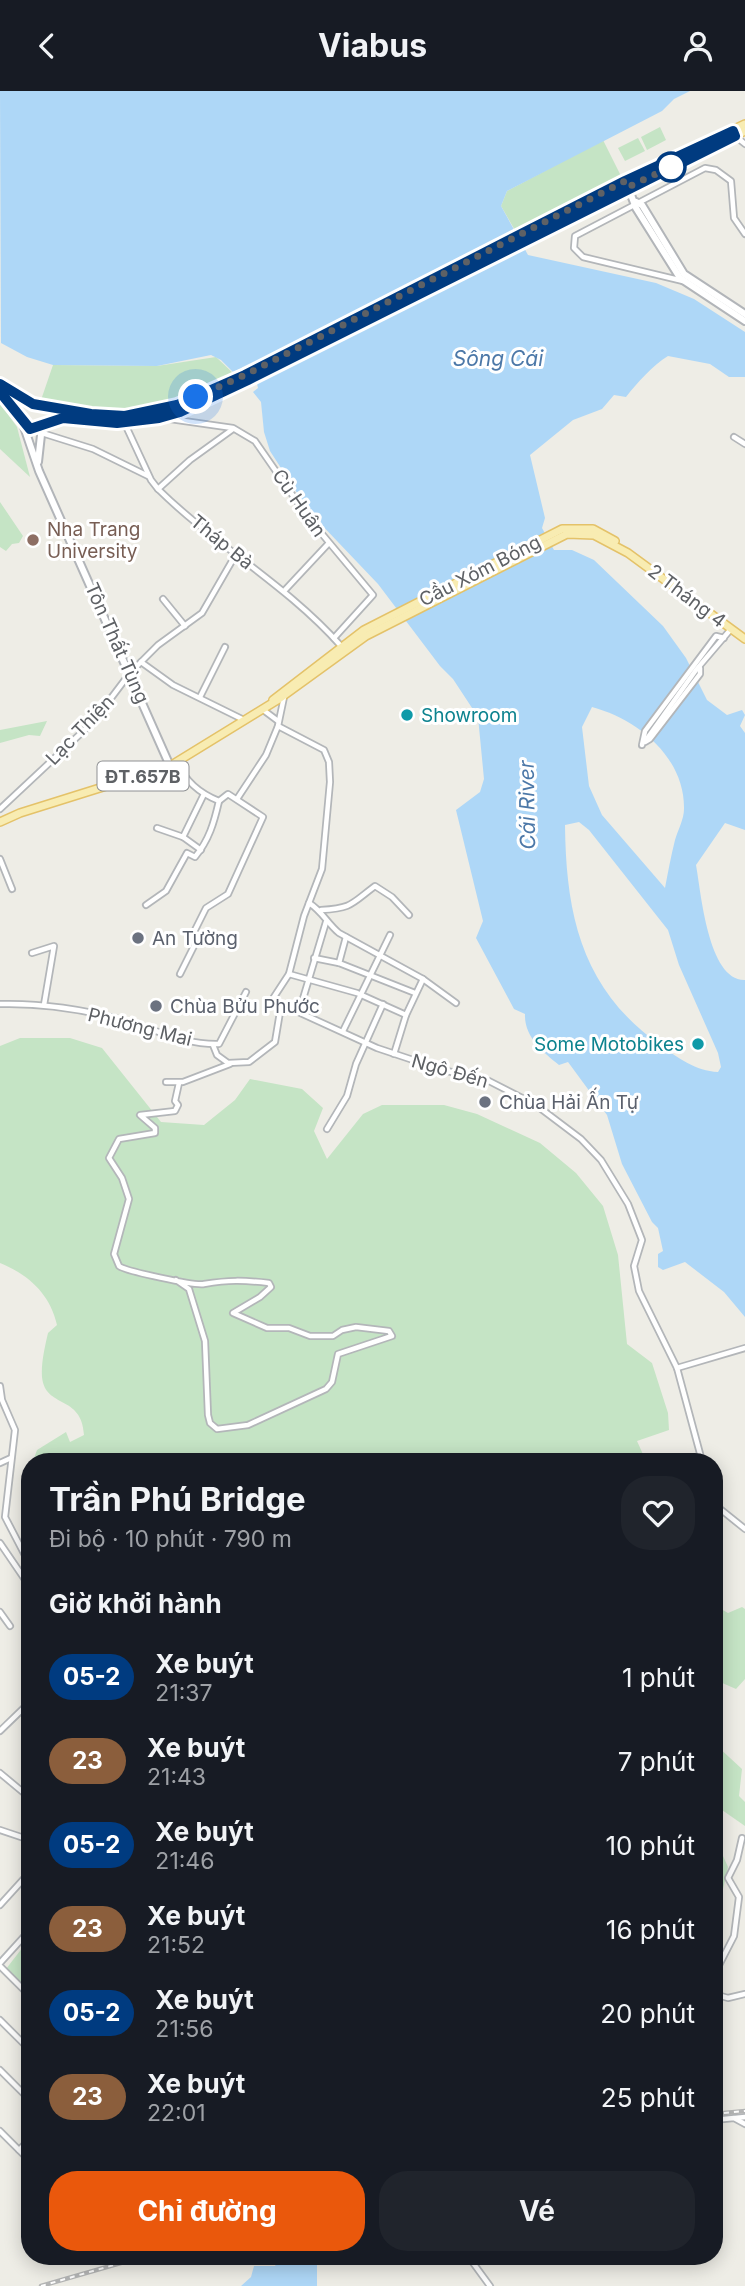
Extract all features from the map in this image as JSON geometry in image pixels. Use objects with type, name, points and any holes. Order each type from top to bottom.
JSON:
[{"type":"main road","points":[[0,392],[30,429],[42,428],[63,418],[124,423],[180,412],[626,184],[734,133],[745,124]]},
{"type":"main road","points":[[734,133],[745,131]]},
{"type":"main road","points":[[626,184],[636,202],[636,208],[671,266],[745,321]]},
{"type":"main road","points":[[686,279],[745,314]]},
{"type":"main road","points":[[22,422],[23,409],[36,405],[116,416],[159,410],[247,378]]},
{"type":"main road","points":[[0,383],[38,401],[76,412]]},
{"type":"main road","points":[[0,383],[46,414],[42,428]]},
{"type":"main road","name":"Tôn Thất Tùng","points":[[22,422],[39,471],[173,764]]},
{"type":"main road","name":"Tôn Thất Tùng","points":[[39,471],[42,428]]},
{"type":"main road","name":"2 Tháng 4","points":[[600,534],[745,639]]},
{"type":"main road","name":"Cầu Xóm Bóng","points":[[365,633],[565,535],[600,534]]},
{"type":"main road","name":"ĐT.657B","points":[[273,700],[341,646],[365,633]]},
{"type":"main road","name":"ĐT.657B","points":[[0,822],[20,813],[173,764],[261,707],[285,695],[365,633]]},
{"type":"street","points":[[734,133],[745,144]]},
{"type":"street","points":[[686,279],[583,257],[576,252],[573,240],[578,232],[695,171],[716,170],[731,181],[733,218],[745,234]]},
{"type":"street","points":[[180,412],[178,417],[183,421]]},
{"type":"street","name":"Cù Huân","points":[[159,418],[233,428],[255,441],[328,544],[373,596],[334,638]]},
{"type":"street","name":"Tháp Bà","points":[[124,423],[149,476],[159,489],[236,554],[285,590],[341,646]]},
{"type":"street","points":[[42,428],[149,476]]},
{"type":"street","points":[[159,489],[190,460],[233,428]]},
{"type":"street","points":[[734,437],[745,444]]},
{"type":"street","points":[[285,590],[328,544]]},
{"type":"street","name":"Lạc Thiện","points":[[0,809],[93,722],[141,661],[163,640],[206,608],[236,554]]},
{"type":"street","points":[[163,599],[185,626]]},
{"type":"street","points":[[724,638],[716,636],[702,654],[645,731],[642,745],[700,674],[700,668],[724,638],[731,629]]},
{"type":"street","points":[[200,697],[225,647]]},
{"type":"street","points":[[141,661],[173,685],[242,719]]},
{"type":"street","points":[[237,799],[261,765],[278,723],[285,695]]},
{"type":"street","points":[[166,1081],[178,1083],[231,1064],[249,1062],[273,1045],[279,1033],[281,1006],[272,1000],[289,974],[324,858],[329,762],[319,747],[278,723],[261,707]]},
{"type":"street","points":[[173,764],[204,794],[219,801]]},
{"type":"street","points":[[183,837],[204,794]]},
{"type":"street","points":[[146,905],[166,891],[187,853],[195,857],[201,849],[211,834],[219,801],[228,794],[263,817],[228,894],[206,908],[180,974]]},
{"type":"street","points":[[158,828],[183,837],[201,849]]},
{"type":"street","points":[[0,859],[12,889]]},
{"type":"street","points":[[309,903],[321,910],[338,911],[349,907],[375,885],[392,897],[409,915]]},
{"type":"street","points":[[321,910],[326,921],[346,937],[405,966],[456,1003]]},
{"type":"street","points":[[299,1011],[326,921]]},
{"type":"street","points":[[343,1031],[390,935]]},
{"type":"street","points":[[339,963],[346,937]]},
{"type":"street","points":[[32,953],[54,946],[44,1005]]},
{"type":"street","points":[[314,958],[339,963],[415,993]]},
{"type":"street","points":[[289,974],[361,994],[406,1015]]},
{"type":"street","points":[[394,1054],[406,1015],[423,979]]},
{"type":"street","name":"Phương Mai","points":[[0,1004],[44,1005],[118,1019],[164,1035],[213,1045],[223,1041],[246,992]]},
{"type":"street","points":[[327,1129],[347,1096],[365,1042],[383,1005]]},
{"type":"street","name":"Ngô Đến","points":[[281,1006],[299,1011],[394,1054],[504,1087],[536,1105],[591,1149],[616,1182],[634,1217],[642,1240],[634,1266],[639,1291],[677,1368],[700,1453]]},
{"type":"street","points":[[213,1045],[217,1055],[231,1064]]},
{"type":"street","points":[[176,1280],[189,1289],[205,1341],[208,1415],[211,1425],[218,1429],[248,1425],[314,1397],[332,1382],[336,1355],[392,1336],[389,1331],[360,1327],[342,1330],[333,1336],[317,1336],[284,1327],[267,1328],[233,1313],[267,1292],[271,1287],[269,1283],[230,1279],[202,1284],[132,1273],[117,1264],[114,1254],[129,1199],[122,1178],[109,1158],[119,1139],[155,1133],[155,1128],[140,1115],[145,1112],[171,1113],[178,1105],[175,1096],[178,1083]]},
{"type":"street","points":[[677,1368],[745,1348]]},
{"type":"street","points":[[0,1386],[2,1400],[15,1430],[5,1517],[21,1548]]},
{"type":"street","points":[[0,1463],[11,1458]]},
{"type":"street","points":[[723,1515],[745,1529]]},
{"type":"street","points":[[0,1543],[21,1574]]},
{"type":"street","points":[[0,1612],[10,1626]]},
{"type":"street","points":[[0,1731],[21,1711]]},
{"type":"street","points":[[0,1773],[21,1790]]},
{"type":"street","points":[[0,1830],[21,1837]]},
{"type":"street","points":[[723,1957],[734,1936],[739,1897],[728,1878],[737,1860],[742,1838]]},
{"type":"street","points":[[0,1905],[21,1882]]},
{"type":"street","points":[[21,1940],[0,1964],[21,1986]]},
{"type":"street","points":[[723,1997],[745,1994]]},
{"type":"street","points":[[0,2020],[21,2041]]},
{"type":"street","points":[[0,2070],[21,2091]]},
{"type":"street","points":[[723,2119],[745,2117]]},
{"type":"street","points":[[734,2118],[745,2124]]},
{"type":"street","points":[[0,2131],[19,2150]]},
{"type":"street","points":[[475,2265],[490,2286]]},
{"type":"green space","points":[[660,127],[666,140],[647,150],[641,137]]},
{"type":"green space","points":[[638,138],[645,151],[625,161],[618,148]]},
{"type":"green space","points":[[603,140],[621,176],[516,232],[501,206],[507,191]]},
{"type":"green space","points":[[216,357],[234,374],[162,405],[118,411],[69,407],[41,400],[53,365],[157,366]]},
{"type":"green space","points":[[0,403],[17,427],[30,477],[0,449]]},
{"type":"green space","points":[[0,502],[23,536],[19,543],[12,544],[6,551],[0,547]]},
{"type":"green space","points":[[47,721],[40,736],[29,735],[0,743],[0,730]]},
{"type":"green space","points":[[20,1038],[70,1038],[102,1048],[161,1122],[204,1125],[235,1100],[250,1079],[302,1089],[323,1108],[314,1131],[327,1159],[363,1114],[382,1105],[444,1105],[477,1114],[540,1143],[576,1173],[603,1206],[618,1255],[627,1344],[652,1363],[668,1413],[669,1430],[637,1441],[642,1453],[36,1453],[66,1432],[70,1442],[84,1435],[77,1413],[50,1394],[42,1377],[48,1333],[57,1325],[54,1314],[37,1287],[20,1273],[0,1263],[0,1046]]},
{"type":"green space","points":[[742,1607],[745,1609],[745,1679],[736,1689],[723,1683],[723,1610],[728,1613]]},
{"type":"green space","points":[[723,1752],[742,1769],[739,1796],[745,1802],[745,1826],[723,1811]]},
{"type":"green space","points":[[723,1856],[728,1867],[723,1889]]},
{"type":"green space","points":[[21,1950],[21,1983],[6,1969]]},
{"type":"water","points":[[0,91],[690,91],[674,99],[662,111],[507,191],[501,206],[528,255],[656,283],[694,299],[745,332],[745,377],[729,377],[710,364],[668,356],[651,369],[626,397],[614,395],[602,409],[573,420],[530,455],[545,518],[542,528],[554,550],[572,550],[594,560],[663,626],[686,658],[707,700],[727,715],[742,710],[745,715],[740,726],[745,733],[745,830],[725,823],[696,865],[708,933],[715,951],[722,966],[732,976],[745,980],[745,1317],[724,1292],[685,1262],[663,1270],[658,1267],[658,1254],[663,1251],[658,1228],[652,1222],[622,1164],[607,1115],[568,1062],[559,1065],[531,1037],[525,1014],[514,1009],[476,938],[483,921],[456,810],[480,792],[484,779],[478,717],[453,679],[440,666],[378,584],[317,520],[299,496],[270,451],[264,432],[261,402],[253,392],[258,388],[255,375],[244,367],[233,372],[221,360],[211,355],[157,366],[53,365],[27,357],[1,343]],"holes":[[[592,707],[641,731],[667,757],[676,773],[682,790],[684,813],[665,888],[602,815],[589,786],[582,727]],[[579,822],[589,830],[668,930],[679,965],[718,1053],[721,1067],[718,1072],[695,1066],[660,1045],[612,1000],[596,975],[575,920],[569,890],[565,825]]]},
{"type":"water","points":[[317,2265],[317,2286],[241,2286],[251,2277],[254,2266]]},
{"type":"railway","points":[[723,2113],[745,2111]]},
{"type":"railway","points":[[41,2286],[114,2265]]},
{"type":"bus line","name":"05-2","points":[[0,384],[33,404],[91,414],[125,416],[177,405],[245,375],[625,181],[733,131],[735,136],[248,380],[176,413],[124,423],[63,418],[30,429],[23,424],[13,405],[0,392]]},
{"type":"place","name":"Nha Trang University","points":[[33,540]]},
{"type":"place","name":"Showroom","points":[[407,715]]},
{"type":"place","name":"An Tường","points":[[138,938]]},
{"type":"place","name":"Chùa Bửu Phước","points":[[156,1006]]},
{"type":"place","name":"Some Motobikes","points":[[698,1044]]},
{"type":"place","name":"Chùa Hải Ấn Tự","points":[[485,1102]]},
{"type":"route","points":[[196,397],[245,375],[625,181],[628,187],[671,167]]},
{"type":"water label","name":"Sông Cái","points":[[498,358]]},
{"type":"water label","name":"Cái River","points":[[527,805]]}]
